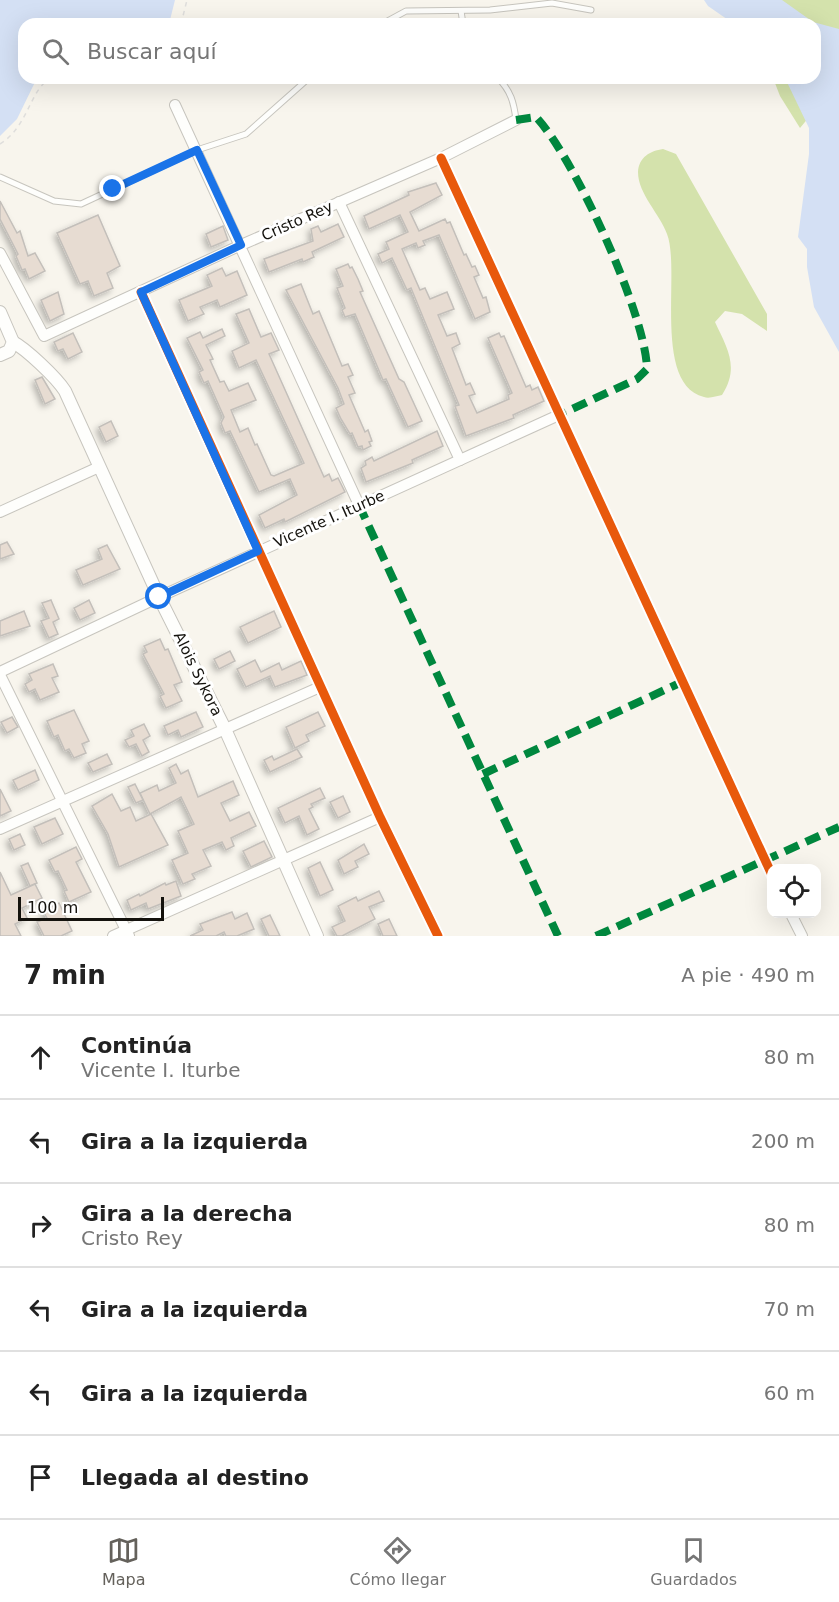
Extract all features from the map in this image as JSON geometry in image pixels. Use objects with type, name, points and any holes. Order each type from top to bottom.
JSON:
[{"type":"street","points":[[175,105],[359,505]]},
{"type":"street","name":"Cristo Rey","points":[[5,275],[44,336],[241,245],[441,158],[516,120]]},
{"type":"street","points":[[441,158],[561,414],[767,866]]},
{"type":"street","points":[[339,202],[460,460]]},
{"type":"street","points":[[0,253],[5,275]]},
{"type":"street","points":[[141,292],[320,687],[438,936]]},
{"type":"street","points":[[0,312],[7,350]]},
{"type":"street","name":"Alois Sykora","points":[[7,350],[24,348],[31,358],[59,382],[65,391],[159,597],[225,729],[317,936]]},
{"type":"street","name":"Vicente I. Iturbe","points":[[0,673],[258,551],[561,414]]},
{"type":"street","points":[[0,512],[99,467]]},
{"type":"street","points":[[0,673],[128,933]]},
{"type":"street","points":[[0,829],[320,687]]},
{"type":"street","points":[[112,936],[128,933],[380,817]]},
{"type":"street","points":[[792,918],[802,936]]},
{"type":"lane","points":[[393,18],[406,11],[461,10],[552,3],[591,10]]},
{"type":"lane","points":[[461,10],[462,18]]},
{"type":"lane","points":[[0,177],[54,201],[81,204],[197,150],[246,134],[302,84]]},
{"type":"lane","points":[[503,84],[514,101],[516,120]]},
{"type":"path","points":[[182,18],[187,0]]},
{"type":"path","points":[[0,144],[9,138],[26,118],[36,92],[42,84]]},
{"type":"green space","points":[[763,0],[839,0],[839,101],[819,105],[800,128],[775,84],[821,84],[821,18],[802,18]]},
{"type":"green space","points":[[663,149],[676,154],[767,314],[767,331],[742,314],[725,311],[715,322],[727,349],[731,366],[727,385],[722,395],[708,398],[688,388],[678,371],[673,349],[670,251],[667,234],[645,196],[639,180],[640,162],[650,153]]},
{"type":"water","points":[[0,0],[175,0],[170,18],[18,18],[18,84],[34,84],[17,119],[0,136]]},
{"type":"water","points":[[704,0],[782,0],[807,18],[725,18],[708,6]]},
{"type":"water","points":[[821,24],[839,29],[839,352],[814,307],[807,267],[807,249],[798,237],[809,154],[809,128],[788,84],[821,84]]},
{"type":"building","points":[[436,183],[442,195],[410,212],[419,231],[445,219],[447,223],[450,222],[464,255],[466,254],[472,267],[475,266],[479,275],[474,277],[483,298],[486,297],[490,312],[475,319],[439,235],[423,241],[425,245],[418,248],[416,243],[402,249],[420,290],[425,288],[430,299],[447,292],[454,309],[438,315],[447,336],[456,333],[460,344],[452,348],[466,385],[470,383],[475,394],[469,396],[477,413],[509,399],[508,395],[512,393],[488,338],[499,333],[501,337],[504,336],[526,387],[530,385],[532,390],[538,387],[544,401],[513,415],[514,418],[466,436],[455,406],[459,405],[411,288],[407,290],[392,258],[382,263],[378,254],[389,249],[386,242],[408,232],[400,215],[369,229],[364,216],[409,195],[408,192]]},
{"type":"building","points":[[0,201],[17,233],[20,231],[28,256],[35,253],[45,271],[29,279],[25,269],[22,270],[16,256],[18,254],[0,219]]},
{"type":"building","points":[[98,215],[120,266],[107,273],[113,288],[94,296],[88,281],[80,284],[57,233]]},
{"type":"building","points":[[338,224],[344,237],[312,252],[314,257],[303,262],[302,259],[269,272],[264,259],[313,241],[311,229],[318,226],[321,232]]},
{"type":"building","points":[[223,226],[228,240],[211,247],[206,234]]},
{"type":"building","points":[[348,264],[358,279],[363,291],[360,292],[399,379],[404,382],[422,421],[408,427],[386,379],[383,380],[355,314],[345,317],[342,310],[345,308],[337,288],[343,286],[336,269]]},
{"type":"building","points":[[222,268],[226,276],[237,271],[247,295],[220,307],[217,300],[200,307],[204,314],[188,321],[179,300],[212,286],[207,275]]},
{"type":"building","points":[[301,284],[313,314],[319,311],[342,366],[348,364],[353,375],[348,377],[355,393],[349,395],[365,432],[368,430],[372,441],[369,442],[371,446],[363,450],[362,446],[358,447],[352,433],[350,434],[341,419],[336,408],[344,404],[338,388],[286,290]]},
{"type":"building","points":[[58,292],[64,314],[50,321],[41,300]]},
{"type":"building","points":[[249,309],[261,337],[271,333],[279,350],[269,354],[324,477],[329,474],[332,481],[338,478],[345,492],[285,522],[284,519],[265,528],[259,515],[297,495],[290,479],[259,492],[230,431],[225,433],[221,423],[224,417],[208,381],[204,383],[199,372],[203,370],[187,338],[200,332],[203,338],[222,329],[225,336],[206,345],[213,359],[210,360],[220,382],[224,381],[229,391],[248,383],[256,400],[231,410],[240,432],[248,428],[271,475],[274,476],[304,463],[256,360],[239,368],[232,351],[249,343],[236,314]]},
{"type":"building","points":[[73,333],[82,352],[68,359],[63,349],[58,351],[54,342]]},
{"type":"building","points":[[42,377],[55,399],[45,404],[35,380]]},
{"type":"building","points":[[111,421],[118,436],[106,442],[99,427]]},
{"type":"building","points":[[437,431],[443,446],[412,460],[413,463],[366,482],[361,468],[366,465],[365,461],[372,457],[374,461]]},
{"type":"building","points":[[7,542],[14,554],[0,559],[0,545]]},
{"type":"building","points":[[107,545],[120,569],[83,585],[76,570],[102,559],[98,549]]},
{"type":"building","points":[[51,600],[59,619],[53,622],[58,634],[49,638],[41,621],[49,618],[42,603]]},
{"type":"building","points":[[89,600],[95,613],[80,620],[74,608]]},
{"type":"building","points":[[24,611],[30,626],[0,636],[0,621]]},
{"type":"building","points":[[274,611],[281,627],[248,643],[240,627]]},
{"type":"building","points":[[160,639],[165,650],[168,649],[182,682],[174,685],[182,701],[166,708],[160,696],[164,694],[143,654],[147,652],[144,646]]},
{"type":"building","points":[[230,651],[235,661],[219,669],[214,659]]},
{"type":"building","points":[[255,660],[261,672],[279,663],[282,670],[301,661],[307,675],[275,687],[270,676],[246,687],[237,669]]},
{"type":"building","points":[[53,664],[58,676],[52,678],[59,692],[40,700],[35,689],[29,692],[25,684],[32,680],[29,674]]},
{"type":"building","points":[[74,710],[89,741],[82,744],[86,753],[74,758],[69,749],[65,751],[58,735],[54,737],[47,721]]},
{"type":"building","points":[[196,712],[203,727],[181,737],[178,730],[168,735],[164,726]]},
{"type":"building","points":[[318,712],[325,726],[306,735],[309,741],[295,748],[286,727]]},
{"type":"building","points":[[12,717],[18,727],[7,733],[1,722]]},
{"type":"building","points":[[144,724],[150,736],[143,740],[149,752],[142,756],[136,744],[129,747],[125,740],[134,736],[131,730]]},
{"type":"building","points":[[297,749],[302,757],[270,772],[264,760],[272,756],[274,760]]},
{"type":"building","points":[[107,754],[112,764],[93,772],[88,763]]},
{"type":"building","points":[[176,764],[181,774],[188,770],[198,797],[233,781],[239,795],[221,803],[230,821],[249,812],[256,826],[231,838],[234,846],[226,850],[222,842],[203,850],[211,866],[192,874],[195,879],[183,884],[172,860],[188,853],[178,831],[194,824],[181,797],[150,814],[140,793],[157,785],[159,791],[176,783],[169,768]]},
{"type":"building","points":[[35,770],[39,780],[18,790],[13,780]]},
{"type":"building","points":[[135,784],[143,800],[136,803],[128,787]]},
{"type":"building","points":[[320,788],[325,798],[311,804],[313,807],[309,809],[319,829],[307,835],[299,816],[285,823],[278,808]]},
{"type":"building","points":[[0,789],[11,811],[0,816]]},
{"type":"building","points":[[112,794],[121,811],[130,807],[136,821],[151,814],[168,845],[119,867],[108,834],[92,806]]},
{"type":"building","points":[[343,796],[350,812],[338,818],[330,802]]},
{"type":"building","points":[[55,818],[63,834],[42,844],[34,827]]},
{"type":"building","points":[[20,834],[25,845],[14,850],[9,839]]},
{"type":"building","points":[[264,841],[272,857],[251,867],[243,851]]},
{"type":"building","points":[[364,844],[369,854],[355,861],[358,867],[344,874],[338,860]]},
{"type":"building","points":[[76,847],[82,859],[76,862],[91,892],[69,902],[64,891],[67,890],[58,871],[55,872],[49,860]]},
{"type":"building","points":[[320,862],[333,890],[320,896],[308,868]]},
{"type":"building","points":[[28,863],[37,883],[30,886],[21,866]]},
{"type":"building","points":[[0,872],[11,895],[35,884],[42,898],[22,908],[27,918],[15,924],[21,936],[0,936]]},
{"type":"building","points":[[176,881],[181,896],[148,909],[146,903],[131,910],[127,900],[165,883],[166,885]]},
{"type":"building","points":[[379,891],[384,901],[369,907],[375,919],[342,936],[337,936],[332,927],[345,921],[338,906],[356,897],[358,901]]},
{"type":"building","points":[[59,903],[72,931],[61,936],[44,936],[37,922],[47,918],[43,911]]},
{"type":"building","points":[[232,912],[235,919],[247,913],[254,929],[237,936],[226,936],[224,932],[216,936],[190,936],[203,930],[200,924]]},
{"type":"building","points":[[270,915],[280,936],[269,936],[261,919]]},
{"type":"building","points":[[389,919],[397,936],[383,936],[378,924]]},
{"type":"marked path","points":[[516,120],[536,117],[552,137],[569,166],[605,238],[635,312],[644,344],[647,369],[637,379],[561,414]]},
{"type":"marked path","points":[[359,505],[558,936]]},
{"type":"marked path","points":[[483,774],[682,682]]},
{"type":"marked path","points":[[596,936],[839,827]]},
{"type":"cycle path","points":[[441,158],[767,864]]},
{"type":"cycle path","points":[[141,292],[380,817],[438,936]]},
{"type":"route","points":[[113,189],[197,150],[241,245],[141,292],[258,551],[159,597]]}]
